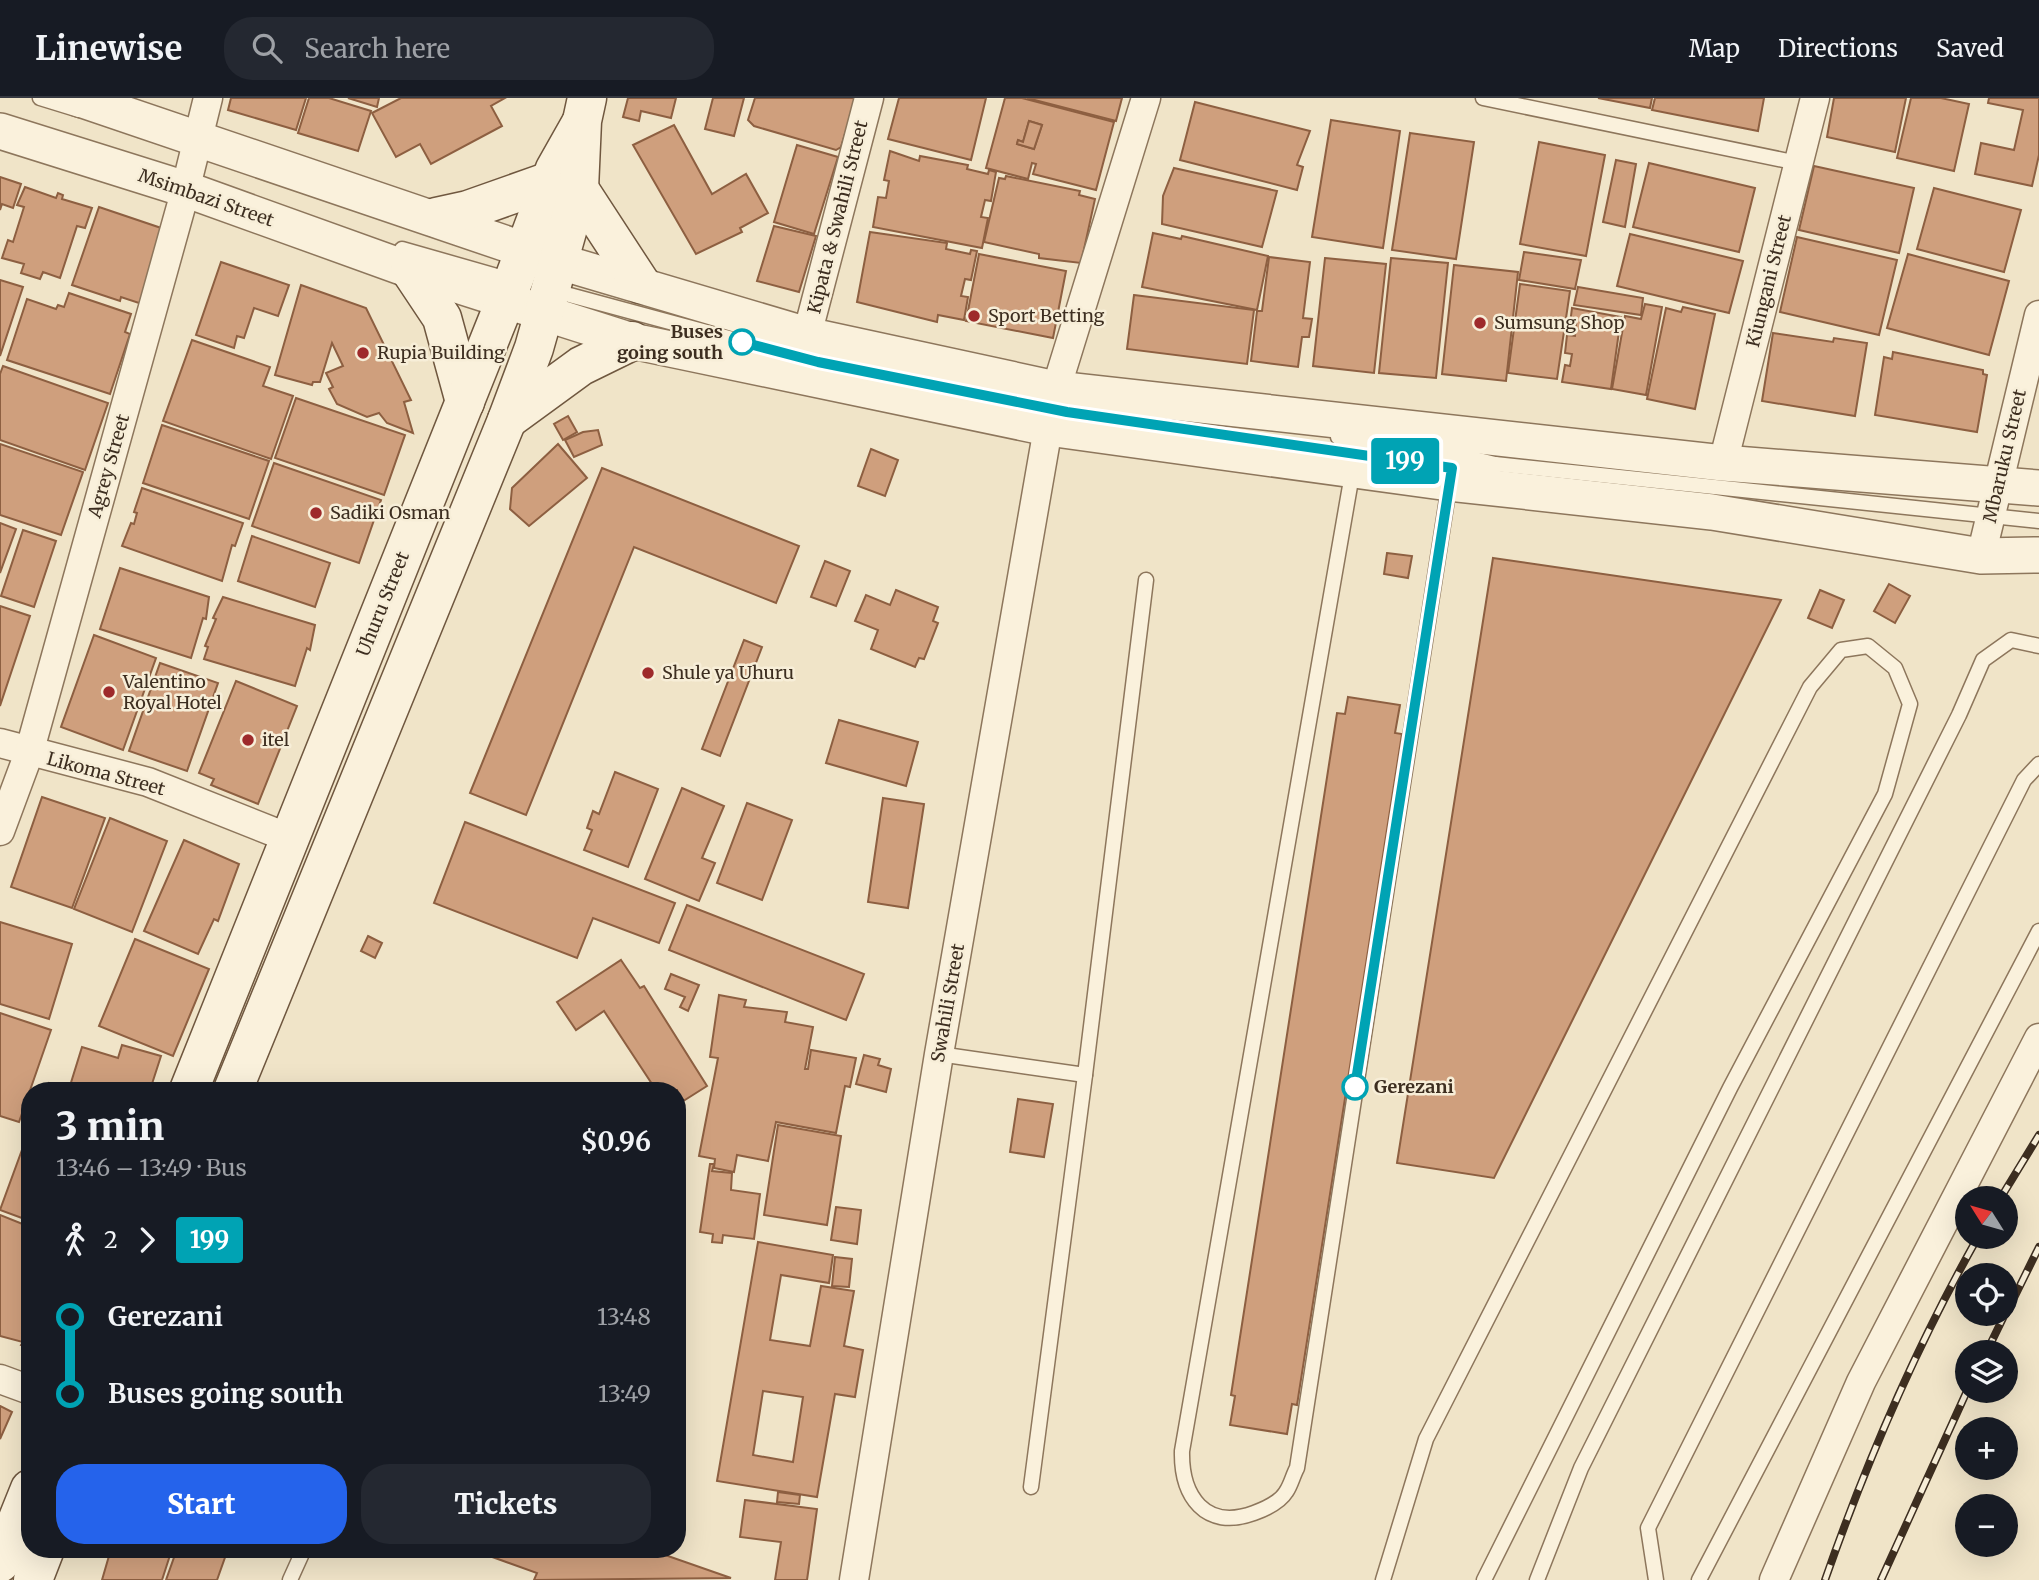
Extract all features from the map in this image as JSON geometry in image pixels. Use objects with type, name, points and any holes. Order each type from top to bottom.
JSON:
[{"type":"main road","name":"Uhuru Street","points":[[236,1082],[507,420],[534,279],[585,109]]},
{"type":"main road","points":[[436,217],[564,185],[641,284]]},
{"type":"main road","points":[[410,270],[442,318],[464,402]]},
{"type":"main road","name":"Uhuru Street","points":[[192,1082],[464,402],[534,279]]},
{"type":"main road","points":[[507,420],[581,366],[632,341]]},
{"type":"main road","points":[[0,1563],[21,1511]]},
{"type":"main road","points":[[33,1580],[42,1558]]},
{"type":"street","points":[[77,98],[196,143],[436,217],[632,341],[1048,428],[1349,453],[1981,556],[2039,555]]},
{"type":"street","name":"Agrey Street","points":[[0,831],[29,753],[208,98]]},
{"type":"street","name":"Kipata & Swahili Street","points":[[807,335],[869,98]]},
{"type":"street","points":[[1055,389],[1146,98]]},
{"type":"street","name":"Kiungani Street","points":[[1723,463],[1815,98]]},
{"type":"street","name":"Msimbazi Street","points":[[0,131],[187,182],[410,270],[534,279]]},
{"type":"street","points":[[534,279],[641,284],[807,335],[1055,389],[1723,463],[1993,501],[2039,488]]},
{"type":"street","name":"Mbaruku Street","points":[[1981,556],[2039,315]]},
{"type":"street","name":"Swahili Street","points":[[854,1580],[939,1054],[1048,428]]},
{"type":"street","name":"Likoma Street","points":[[0,743],[29,753],[148,782],[289,838]]},
{"type":"street","points":[[1774,1580],[1861,1382],[2039,1038]]},
{"type":"street","points":[[0,1379],[21,1387]]},
{"type":"lane","points":[[40,98],[196,143],[534,279],[818,362],[1067,412],[1218,434]]},
{"type":"lane","points":[[1483,98],[1798,163]]},
{"type":"lane","points":[[75,138],[187,182],[342,229]]},
{"type":"lane","points":[[381,243],[674,310],[892,364],[1113,405],[1290,430]]},
{"type":"lane","points":[[1317,434],[1349,453],[1182,1451],[1182,1475],[1194,1502],[1212,1515],[1238,1519],[1265,1509],[1285,1494],[1297,1468],[1452,469],[1495,464],[1993,501],[2039,521]]},
{"type":"lane","points":[[1031,1487],[1146,580]]},
{"type":"lane","points":[[1537,1580],[1581,1468],[1947,740],[1983,660],[2011,640],[2039,646]]},
{"type":"lane","points":[[1383,1580],[1389,1552],[1426,1439],[1810,687],[1841,650],[1868,646],[1895,668],[1910,704],[1885,793],[1730,1087],[1484,1580]]},
{"type":"lane","points":[[1656,1580],[1648,1528],[2024,780],[2039,764]]},
{"type":"lane","points":[[1699,1580],[2039,931]]},
{"type":"lane","points":[[939,1054],[1085,1075]]},
{"type":"lane","points":[[290,1580],[300,1558]]},
{"type":"building","points":[[231,98],[306,98],[296,130],[228,110]]},
{"type":"building","points":[[309,98],[329,98],[371,111],[358,151],[298,133]]},
{"type":"building","points":[[348,98],[379,98],[377,107]]},
{"type":"building","points":[[401,98],[505,98],[491,106],[502,126],[431,164],[420,144],[396,157],[372,113]]},
{"type":"building","points":[[628,98],[676,98],[671,118],[641,111],[639,121],[623,117]]},
{"type":"building","points":[[713,98],[744,98],[734,136],[705,129]]},
{"type":"building","points":[[755,98],[856,98],[841,147],[836,150],[754,126],[748,120]]},
{"type":"building","points":[[899,98],[986,98],[971,160],[888,139]]},
{"type":"building","points":[[1005,98],[1022,98],[1114,122],[1096,190],[1033,174],[1036,164],[1032,163],[1028,179],[986,168]],"holes":[[[1029,121],[1042,125],[1034,149],[1017,144],[1018,140],[1023,142]]]},
{"type":"building","points":[[1027,98],[1122,98],[1116,121]]},
{"type":"building","points":[[1598,98],[1652,98],[1650,108]]},
{"type":"building","points":[[1655,98],[1764,98],[1758,131],[1652,110]]},
{"type":"building","points":[[1834,98],[1906,98],[1895,152],[1827,137]]},
{"type":"building","points":[[1911,98],[1941,98],[1969,104],[1954,171],[1897,158]]},
{"type":"building","points":[[1989,98],[2039,98],[2039,155],[2032,186],[1975,174],[1981,143],[2014,150],[2023,110],[1988,103]]},
{"type":"building","points":[[1195,102],[1310,131],[1297,165],[1303,167],[1297,190],[1180,160]]},
{"type":"building","points":[[1331,120],[1400,131],[1383,248],[1312,237]]},
{"type":"building","points":[[1029,121],[1042,125],[1034,149],[1017,144],[1018,140],[1023,142]]},
{"type":"building","points":[[674,125],[712,194],[746,174],[768,213],[740,228],[742,232],[696,254],[633,145]]},
{"type":"building","points":[[1410,133],[1474,142],[1456,259],[1392,250]]},
{"type":"building","points":[[1539,142],[1605,155],[1586,256],[1520,244]]},
{"type":"building","points":[[797,145],[838,157],[814,234],[774,222]]},
{"type":"building","points":[[890,151],[919,161],[920,156],[968,165],[967,169],[988,174],[989,170],[996,172],[991,201],[985,200],[981,217],[988,218],[982,248],[873,227],[878,197],[886,198],[889,181],[884,180]]},
{"type":"building","points":[[1616,160],[1636,164],[1625,227],[1603,222]]},
{"type":"building","points":[[1649,163],[1755,188],[1739,252],[1633,227]]},
{"type":"building","points":[[1814,166],[1914,188],[1899,253],[1799,230]]},
{"type":"building","points":[[1174,168],[1277,191],[1262,247],[1162,224],[1163,196]]},
{"type":"building","points":[[1006,176],[1080,191],[1079,195],[1095,199],[1081,263],[1039,258],[1039,254],[984,242],[999,178],[1005,179]]},
{"type":"building","points":[[0,177],[21,184],[13,208],[2,204],[0,210]]},
{"type":"building","points":[[25,187],[56,198],[58,193],[63,195],[62,199],[92,208],[85,228],[77,226],[60,278],[43,272],[40,279],[21,273],[24,264],[2,258],[8,240],[13,242],[24,207],[17,205]]},
{"type":"building","points":[[1934,188],[2021,210],[2004,272],[1917,249]]},
{"type":"building","points":[[99,207],[170,231],[145,305],[121,297],[120,301],[72,285]]},
{"type":"building","points":[[774,226],[816,236],[799,292],[757,281]]},
{"type":"building","points":[[870,232],[947,243],[946,249],[970,254],[971,250],[977,251],[971,280],[965,279],[961,296],[968,297],[964,320],[938,315],[937,322],[857,302]]},
{"type":"building","points":[[1153,233],[1181,239],[1182,236],[1268,256],[1257,310],[1142,287]]},
{"type":"building","points":[[1630,234],[1743,261],[1729,313],[1617,286]]},
{"type":"building","points":[[1797,237],[1897,260],[1879,335],[1780,312]]},
{"type":"building","points":[[1524,252],[1581,260],[1575,289],[1519,280]]},
{"type":"building","points":[[979,254],[1066,271],[1053,338],[966,321]]},
{"type":"building","points":[[1908,254],[2009,281],[1989,355],[1887,328]]},
{"type":"building","points":[[1269,257],[1310,262],[1303,318],[1312,319],[1309,337],[1302,337],[1298,367],[1251,361],[1257,311],[1262,311]]},
{"type":"building","points":[[1325,258],[1386,264],[1374,373],[1313,366]]},
{"type":"building","points":[[1391,258],[1448,263],[1436,378],[1379,373]]},
{"type":"building","points":[[221,262],[289,285],[278,316],[254,308],[244,338],[237,336],[234,348],[196,335]]},
{"type":"building","name":"Sumsung Shop","points":[[1454,265],[1518,272],[1506,381],[1442,374]]},
{"type":"building","points":[[0,280],[23,287],[0,356]]},
{"type":"building","points":[[1520,284],[1570,291],[1557,379],[1508,373]]},
{"type":"building","name":"Rupia Building","points":[[301,285],[366,308],[411,400],[404,402],[413,433],[387,423],[379,413],[367,417],[337,404],[329,389],[333,387],[326,373],[343,366],[332,343],[320,382],[313,382],[312,385],[275,375]]},
{"type":"building","points":[[1578,287],[1643,298],[1641,315],[1574,305]]},
{"type":"building","points":[[69,293],[131,314],[125,332],[130,334],[110,394],[7,360],[27,299],[56,309],[58,305],[64,307]]},
{"type":"building","points":[[1134,295],[1254,310],[1247,364],[1127,349]]},
{"type":"building","points":[[1645,304],[1662,307],[1646,395],[1612,389],[1625,316],[1641,319]]},
{"type":"building","points":[[1683,307],[1715,314],[1695,409],[1647,399],[1666,308],[1681,312]]},
{"type":"building","points":[[1572,308],[1621,317],[1611,389],[1562,382],[1565,365],[1570,366],[1572,354],[1565,353],[1567,335],[1575,336],[1576,324],[1570,324]]},
{"type":"building","points":[[1773,333],[1833,342],[1834,338],[1867,343],[1855,416],[1762,401]]},
{"type":"building","points":[[192,340],[270,367],[263,386],[293,396],[271,459],[163,421]]},
{"type":"building","points":[[1893,352],[1983,370],[1983,374],[1987,375],[1977,432],[1875,415],[1884,357],[1892,359]]},
{"type":"building","points":[[3,366],[108,403],[85,470],[0,440],[0,374]]},
{"type":"building","points":[[296,398],[405,435],[384,495],[275,458]]},
{"type":"building","points":[[568,416],[577,432],[563,440],[554,424]]},
{"type":"building","points":[[162,425],[269,461],[249,519],[143,483]]},
{"type":"building","points":[[598,430],[602,445],[574,457],[565,440],[583,432]]},
{"type":"building","points":[[0,444],[83,472],[61,535],[0,515]]},
{"type":"building","points":[[558,444],[587,478],[529,526],[510,509],[512,488]]},
{"type":"building","points":[[871,449],[898,460],[885,496],[858,486]]},
{"type":"building","name":"Sadiki Osman","points":[[274,463],[381,500],[359,563],[252,526]]},
{"type":"building","points":[[602,468],[799,546],[776,603],[634,547],[526,815],[470,793]]},
{"type":"building","points":[[142,488],[243,523],[235,546],[232,545],[222,581],[122,546],[131,523],[134,524],[137,513],[134,512]]},
{"type":"building","points":[[0,523],[16,529],[0,573]]},
{"type":"building","points":[[23,530],[56,541],[34,607],[1,596]]},
{"type":"building","points":[[252,536],[330,563],[315,607],[238,581]]},
{"type":"building","points":[[1387,553],[1412,556],[1408,578],[1384,574]]},
{"type":"building","points":[[1493,558],[1781,600],[1494,1178],[1397,1163]]},
{"type":"building","points":[[825,561],[850,571],[836,606],[811,597]]},
{"type":"building","points":[[120,568],[209,597],[206,619],[203,618],[191,658],[100,629]]},
{"type":"building","points":[[1889,584],[1910,596],[1895,623],[1874,611]]},
{"type":"building","points":[[896,590],[938,607],[933,621],[938,623],[924,659],[919,658],[915,667],[871,649],[878,630],[855,621],[866,595],[890,605]]},
{"type":"building","points":[[1820,590],[1844,600],[1832,628],[1808,618]]},
{"type":"building","points":[[223,597],[315,625],[310,650],[307,648],[295,686],[204,659],[208,647],[205,646],[216,619],[213,618]]},
{"type":"building","points":[[0,606],[30,616],[0,706]]},
{"type":"building","name":"Valentino Royal Hotel","points":[[94,635],[156,658],[123,750],[61,727]]},
{"type":"building","points":[[744,640],[762,647],[720,756],[702,749]]},
{"type":"building","points":[[160,663],[218,683],[187,771],[129,751]]},
{"type":"building","name":"itel","points":[[236,681],[297,706],[258,804],[211,785],[214,779],[199,773]]},
{"type":"building","points":[[1348,697],[1400,705],[1395,733],[1402,734],[1297,1405],[1292,1404],[1287,1434],[1230,1425],[1235,1396],[1231,1395],[1337,713],[1345,714]]},
{"type":"building","points":[[839,720],[918,742],[906,786],[826,763]]},
{"type":"building","points":[[615,772],[658,789],[628,867],[584,850],[592,830],[587,828],[593,811],[599,814]]},
{"type":"building","points":[[682,788],[724,806],[702,858],[715,863],[699,901],[645,879]]},
{"type":"building","points":[[42,797],[105,818],[72,908],[11,887]]},
{"type":"building","points":[[883,798],[924,804],[908,908],[868,902]]},
{"type":"building","points":[[747,803],[792,820],[762,900],[717,883]]},
{"type":"building","points":[[110,818],[167,841],[132,932],[74,909]]},
{"type":"building","points":[[465,822],[675,903],[659,943],[593,918],[577,958],[434,903]]},
{"type":"building","points":[[184,840],[239,864],[218,921],[214,919],[198,954],[144,931]]},
{"type":"building","points":[[687,905],[864,974],[846,1020],[669,950]]},
{"type":"building","points":[[0,922],[72,944],[49,1019],[0,1004]]},
{"type":"building","points":[[368,936],[382,943],[375,958],[361,951]]},
{"type":"building","points":[[135,939],[209,969],[173,1056],[99,1026]]},
{"type":"building","points":[[621,960],[640,988],[644,986],[707,1086],[686,1099],[686,1082],[651,1082],[604,1011],[576,1030],[557,1002]]},
{"type":"building","points":[[671,974],[699,985],[688,1011],[680,1007],[685,997],[665,989]]},
{"type":"building","points":[[719,995],[746,1000],[744,1007],[787,1012],[785,1022],[813,1027],[805,1069],[808,1069],[811,1050],[856,1058],[850,1087],[845,1086],[836,1133],[776,1122],[768,1161],[737,1155],[734,1172],[714,1168],[715,1159],[699,1156],[718,1058],[710,1057]]},
{"type":"building","points":[[0,1013],[51,1030],[33,1082],[21,1082],[19,1122],[0,1116]]},
{"type":"building","points":[[122,1045],[161,1056],[153,1082],[71,1082],[82,1047],[118,1058]]},
{"type":"building","points":[[864,1055],[880,1059],[878,1065],[891,1069],[886,1092],[856,1084]]},
{"type":"building","points":[[1018,1099],[1053,1104],[1044,1157],[1010,1152]]},
{"type":"building","points":[[778,1125],[841,1136],[827,1225],[764,1215]]},
{"type":"building","points":[[21,1153],[21,1218],[0,1210]]},
{"type":"building","points":[[710,1164],[714,1164],[712,1171],[732,1173],[731,1190],[760,1194],[754,1239],[723,1235],[722,1243],[712,1242],[713,1234],[700,1232]]},
{"type":"building","points":[[836,1207],[861,1210],[857,1244],[831,1240]]},
{"type":"building","points":[[0,1215],[21,1223],[21,1341],[0,1336]]},
{"type":"building","points":[[758,1242],[833,1255],[829,1283],[781,1275],[770,1340],[810,1346],[821,1286],[854,1291],[844,1346],[863,1350],[855,1397],[835,1394],[817,1497],[717,1481]],"holes":[[[763,1391],[803,1397],[793,1462],[753,1455]]]},
{"type":"building","points":[[835,1257],[852,1259],[849,1287],[832,1286]]},
{"type":"building","points":[[0,1406],[12,1412],[0,1439]]},
{"type":"building","points":[[778,1492],[800,1495],[799,1504],[777,1502]]},
{"type":"building","points":[[745,1500],[817,1509],[807,1580],[775,1580],[781,1542],[740,1537]]},
{"type":"building","points":[[108,1558],[169,1558],[162,1580],[102,1580]]},
{"type":"building","points":[[174,1558],[225,1558],[217,1580],[166,1580]]},
{"type":"building","points":[[495,1558],[674,1558],[731,1578],[534,1580],[537,1573]]},
{"type":"railway","points":[[2008,1186],[2039,1135]]},
{"type":"railway","points":[[2018,1290],[2039,1247]]},
{"type":"railway","points":[[1825,1580],[1894,1405],[1971,1250]]},
{"type":"railway","points":[[1992,1340],[1999,1326]]},
{"type":"railway","points":[[1881,1580],[1962,1403]]},
{"type":"bus line","name":"199","points":[[742,342],[818,362],[1067,412],[1452,468],[1442,518],[1355,1087]]},
{"type":"place","name":"Sport Betting","points":[[974,316]]},
{"type":"place","name":"Sumsung Shop","points":[[1480,323]]},
{"type":"place","name":"Buses going south","points":[[742,342]]},
{"type":"place","name":"Rupia Building","points":[[363,353]]},
{"type":"place","name":"Sadiki Osman","points":[[316,513]]},
{"type":"place","name":"Shule ya Uhuru","points":[[648,673]]},
{"type":"place","name":"Valentino Royal Hotel","points":[[109,692]]},
{"type":"place","name":"itel","points":[[248,740]]},
{"type":"place","name":"Gerezani","points":[[1355,1087]]}]
